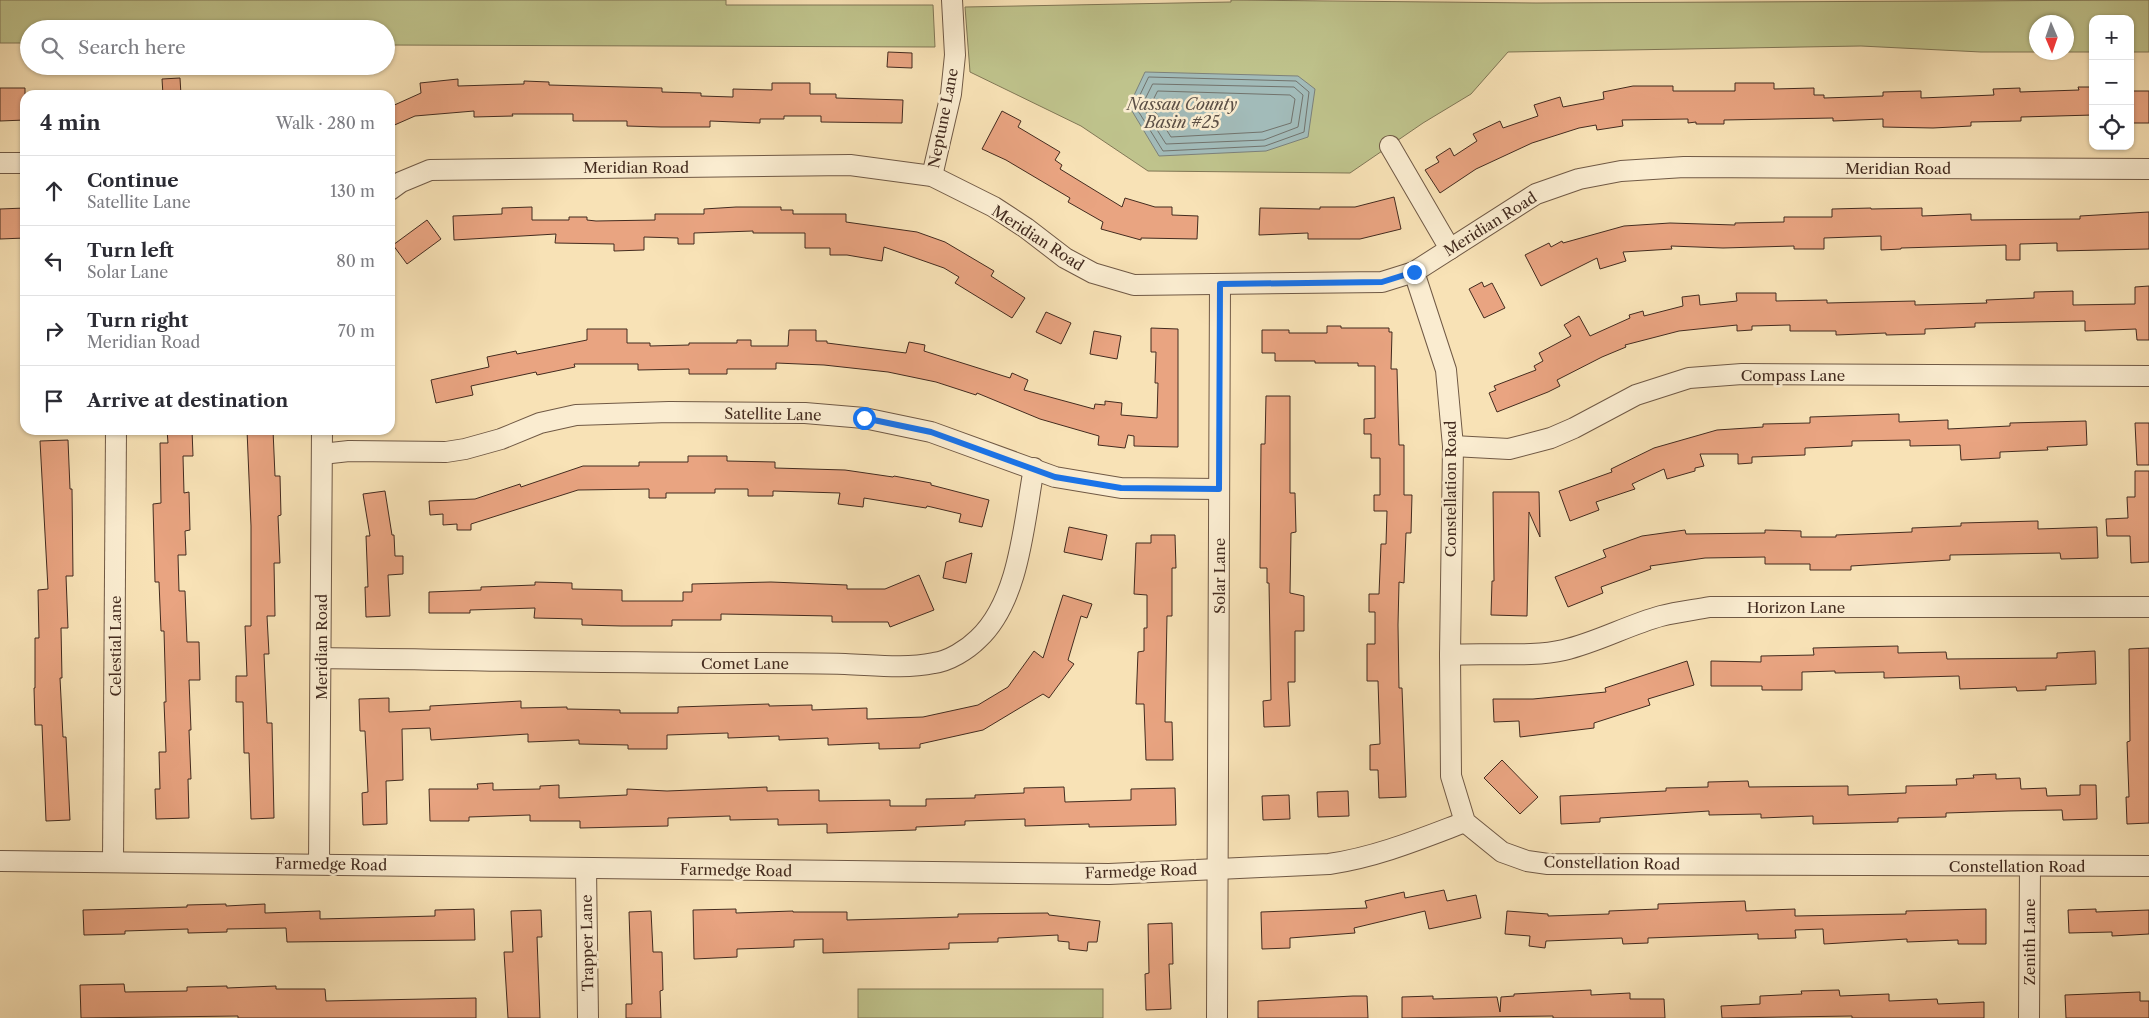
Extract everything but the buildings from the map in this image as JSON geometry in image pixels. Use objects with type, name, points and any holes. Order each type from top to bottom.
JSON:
[{"type":"street","name":"Neptune Lane","points":[[932,176],[951,94],[955,56],[952,0]]},
{"type":"street","points":[[1390,146],[1450,249]]},
{"type":"street","points":[[0,163],[20,163]]},
{"type":"street","name":"Meridian Road","points":[[395,186],[430,170],[850,165],[932,176],[994,207],[1026,228],[1065,258],[1093,273],[1134,285],[1382,282],[1414,272],[1536,194],[1579,179],[1622,171],[1684,167],[2149,169]]},
{"type":"street","name":"Constellation Road","points":[[1414,272],[1446,370],[1453,446],[1450,656],[1451,776],[1465,822],[1502,852],[1527,861],[1548,864],[2149,866]]},
{"type":"street","name":"Solar Lane","points":[[1217,1018],[1220,284]]},
{"type":"street","name":"Compass Lane","points":[[1453,446],[1509,449],[1552,438],[1636,395],[1689,378],[1705,376],[1742,374],[2149,376]]},
{"type":"street","name":"Satellite Lane","points":[[322,454],[349,451],[446,452],[501,439],[540,423],[576,415],[669,412],[805,413],[864,418],[931,432],[1055,477],[1121,488],[1219,489]]},
{"type":"street","name":"Celestial Lane","points":[[114,862],[116,435]]},
{"type":"street","name":"Meridian Road","points":[[319,864],[322,435]]},
{"type":"street","name":"Comet Lane","points":[[321,658],[904,666],[936,663],[962,652],[978,639],[990,625],[1004,601],[1017,562],[1034,468]]},
{"type":"street","name":"Horizon Lane","points":[[1450,656],[1477,653],[1540,654],[1563,651],[1609,637],[1661,616],[1710,607],[2149,607]]},
{"type":"street","name":"Farmedge Road","points":[[0,861],[1110,874],[1329,864],[1388,852],[1465,822]]},
{"type":"street","name":"Zenith Lane","points":[[2029,1018],[2030,866]]},
{"type":"street","name":"Trapper Lane","points":[[586,868],[588,1018]]},
{"type":"green space","points":[[0,0],[726,0],[726,5],[933,5],[935,47],[395,45],[395,20],[20,20],[20,43],[0,43]]},
{"type":"green space","points":[[1231,0],[1536,3],[2149,0],[2149,52],[2134,52],[2134,15],[2089,15],[2089,52],[2074,52],[2074,15],[2029,15],[2029,52],[1981,52],[1861,46],[1508,52],[1471,94],[1423,123],[1350,173],[1148,171],[1081,126],[970,72],[965,7],[1231,2]]},
{"type":"green space","points":[[858,989],[1103,989],[1103,1018],[858,1018]]},
{"type":"water","name":"Nassau County Basin #25","points":[[1145,72],[1298,76],[1315,89],[1308,137],[1266,151],[1159,156],[1129,106]]},
{"type":"route","points":[[864,418],[931,432],[1055,477],[1121,488],[1219,489],[1220,284],[1382,282],[1414,272]]}]
